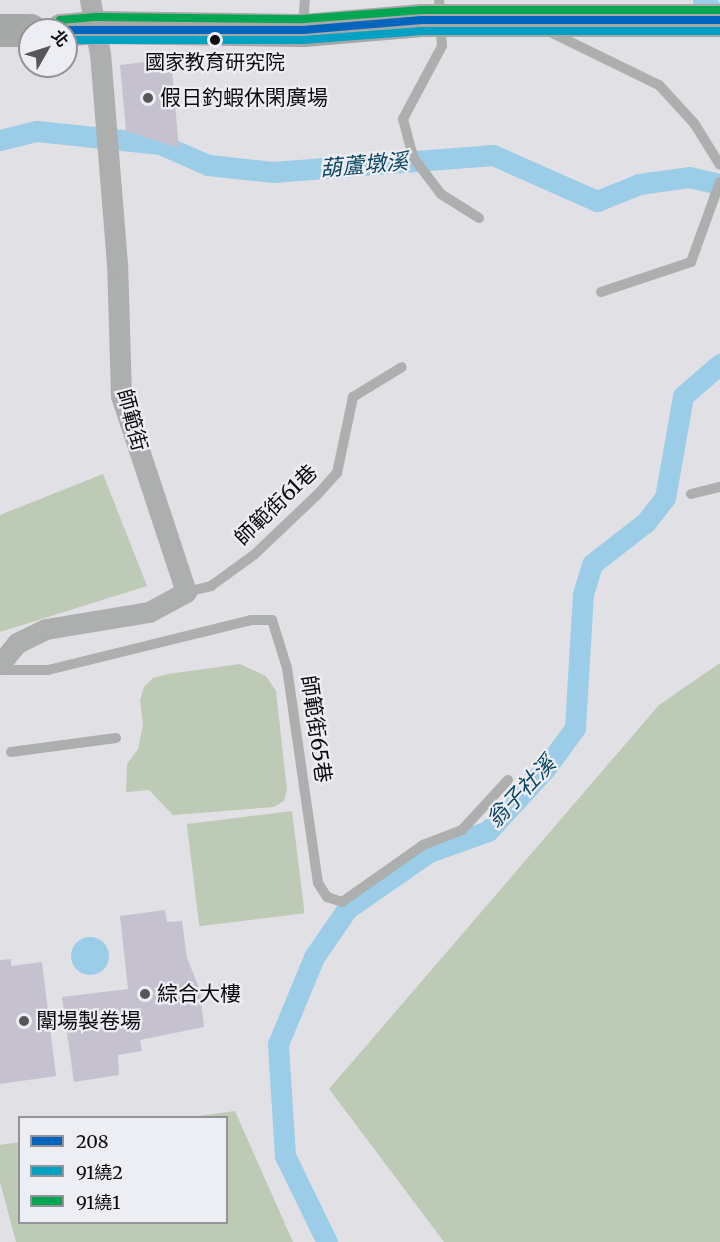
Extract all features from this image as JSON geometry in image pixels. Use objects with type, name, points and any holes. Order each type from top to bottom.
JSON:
[{"type":"main road","points":[[78,21],[93,13],[304,15],[439,10],[524,20],[658,22],[720,20]]},
{"type":"main road","points":[[0,30],[18,30]]},
{"type":"street","name":"師範街","points":[[93,13],[117,264],[121,395],[186,592]]},
{"type":"street","points":[[0,664],[17,643],[46,629],[149,612],[186,592]]},
{"type":"lane","points":[[439,10],[442,46],[403,119],[413,157],[441,194],[479,218]]},
{"type":"lane","points":[[524,20],[659,85],[694,123],[720,165]]},
{"type":"lane","points":[[601,292],[690,262],[720,182]]},
{"type":"lane","name":"師範街61巷","points":[[186,592],[211,586],[255,554],[317,495],[337,472],[353,397],[402,367]]},
{"type":"lane","points":[[691,495],[720,487]]},
{"type":"lane","name":"師範街65巷","points":[[0,670],[48,670],[251,620],[272,620],[287,668],[318,883],[327,897],[342,902],[423,845],[462,830],[508,780]]},
{"type":"lane","points":[[11,752],[116,738]]},
{"type":"green space","points":[[103,474],[147,586],[0,632],[0,515]]},
{"type":"green space","points":[[720,663],[720,1242],[444,1242],[329,1089],[659,705]]},
{"type":"green space","points":[[240,664],[266,676],[276,691],[287,790],[284,801],[274,807],[173,815],[149,790],[126,792],[127,764],[138,749],[143,725],[140,700],[144,687],[153,678],[168,674]]},
{"type":"green space","points":[[292,811],[305,913],[199,926],[187,824]]},
{"type":"green space","points":[[235,1111],[293,1242],[16,1242],[0,1182],[0,1145],[18,1142],[18,1224],[228,1224],[228,1116],[198,1116]]},
{"type":"water","points":[[90,937],[104,942],[109,956],[104,970],[90,975],[76,970],[71,956],[76,942]]},
{"type":"building","name":"假日釣蝦休閑廣場","points":[[171,59],[179,148],[126,131],[120,65]]},
{"type":"building","name":"綜合大樓","points":[[165,910],[167,922],[182,921],[187,958],[200,990],[204,1027],[140,1040],[142,1051],[118,1055],[119,1075],[74,1082],[62,997],[128,989],[120,916]]},
{"type":"building","name":"闈場製卷場","points":[[11,959],[11,966],[42,962],[56,1076],[0,1084],[0,960]]},
{"type":"waterway","name":"翁子社溪","points":[[703,0],[720,19]]},
{"type":"waterway","name":"葫蘆墩溪","points":[[0,140],[37,131],[160,144],[208,165],[273,172],[493,155],[597,201],[639,184],[689,177],[720,184]]},
{"type":"waterway","name":"翁子社溪","points":[[327,1242],[285,1156],[278,1044],[314,957],[347,909],[429,852],[488,831],[545,769],[575,728],[583,594],[592,564],[646,522],[665,498],[683,396],[720,364]]},
{"type":"transit line","name":"91繞1","points":[[78,18],[303,19],[422,10],[720,10]]},
{"type":"transit line","name":"208","points":[[78,30],[303,30],[422,20],[720,20]]},
{"type":"transit line","name":"91繞2","points":[[78,40],[303,40],[422,31],[720,31]]},
{"type":"place","name":"國家教育研究院","points":[[215,40]]},
{"type":"place","name":"假日釣蝦休閑廣場","points":[[148,98]]},
{"type":"place","name":"綜合大樓","points":[[145,994]]},
{"type":"place","name":"闈場製卷場","points":[[24,1021]]}]
